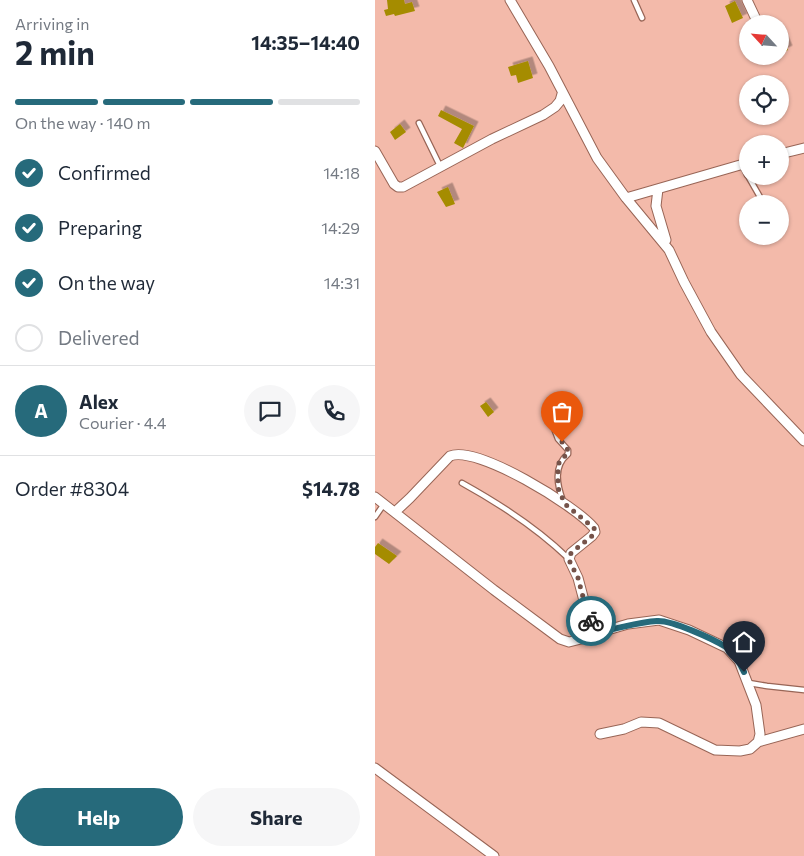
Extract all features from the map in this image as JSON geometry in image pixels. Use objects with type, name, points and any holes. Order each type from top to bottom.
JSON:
[{"type":"street","points":[[510,0],[549,66],[597,158],[626,198],[669,250]]},
{"type":"street","points":[[747,0],[754,15]]},
{"type":"street","points":[[375,150],[394,184],[403,187],[492,139],[543,115],[555,107],[560,101],[562,94]]},
{"type":"street","points":[[789,152],[804,148]]},
{"type":"street","points":[[626,198],[739,165]]},
{"type":"street","points":[[658,189],[656,206],[669,250],[697,308],[725,353],[747,382],[804,441]]},
{"type":"street","points":[[395,512],[450,456],[456,453],[492,463],[529,481],[565,504],[594,528],[595,532],[592,536],[571,553],[569,560],[578,578],[587,612],[595,632]]},
{"type":"street","points":[[375,497],[551,634],[569,642],[585,638],[595,632],[628,624],[659,620],[689,630],[727,648],[739,661],[756,705],[760,734],[758,742]]},
{"type":"street","points":[[600,734],[624,729],[641,722],[659,723],[715,750],[740,751],[749,749],[758,742],[804,729]]},
{"type":"street","points":[[375,768],[494,856]]},
{"type":"lane","points":[[635,0],[642,18]]},
{"type":"lane","points":[[419,123],[441,168]]},
{"type":"lane","points":[[555,431],[568,450],[568,454],[561,459],[558,465],[558,488],[565,504]]},
{"type":"lane","points":[[462,483],[483,494],[548,539],[569,560]]},
{"type":"lane","points":[[375,517],[385,504]]},
{"type":"lane","points":[[748,683],[804,690]]},
{"type":"building","points":[[387,0],[404,0],[405,4],[412,2],[415,11],[395,16],[394,14],[386,16],[384,10],[388,9]]},
{"type":"building","points":[[735,1],[742,15],[739,15],[739,20],[732,23],[725,6]]},
{"type":"building","points":[[528,61],[533,78],[518,83],[516,75],[511,76],[508,67]]},
{"type":"building","points":[[441,110],[474,126],[463,148],[454,143],[462,129],[438,116]]},
{"type":"building","points":[[400,124],[406,132],[395,140],[390,132]]},
{"type":"building","points":[[448,187],[455,204],[446,207],[437,192]]},
{"type":"building","points":[[486,402],[494,412],[488,417],[480,406]]},
{"type":"building","points":[[551,406],[561,422],[553,427],[542,413]]},
{"type":"building","points":[[378,543],[397,556],[389,564],[375,554],[375,547]]},
{"type":"way so far","points":[[562,442],[568,450],[568,454],[561,459],[558,465],[558,488],[565,504],[591,524],[595,532],[571,553],[569,560],[578,578],[591,621]]},
{"type":"route","points":[[591,621],[595,632],[628,624],[659,620],[689,630],[727,648],[739,661],[744,672]]}]
